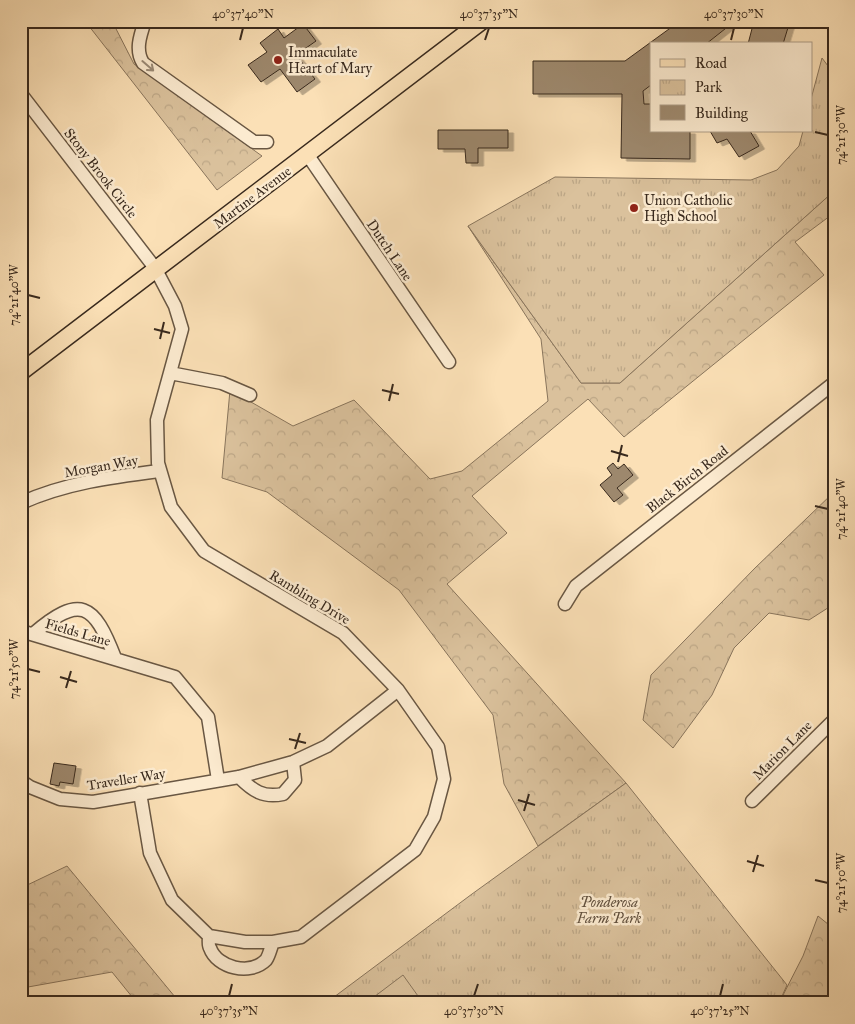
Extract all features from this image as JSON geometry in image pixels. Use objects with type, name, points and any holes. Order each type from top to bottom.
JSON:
[{"type":"main road","name":"Martine Avenue","points":[[21,372],[482,21]]},
{"type":"street","points":[[145,21],[139,46],[139,56],[143,63],[254,142],[267,142]]},
{"type":"street","name":"Stony Brook Circle","points":[[21,94],[156,269]]},
{"type":"street","name":"Dutch Lane","points":[[307,154],[449,362]]},
{"type":"street","name":"Rambling Drive","points":[[156,269],[175,306],[182,329],[157,420],[159,471],[171,506],[204,551],[343,633],[398,690],[438,747],[444,779],[434,817],[415,850],[301,937],[273,942],[244,942],[209,936]]},
{"type":"street","points":[[170,373],[222,384],[250,395]]},
{"type":"street","name":"Black Birch Road","points":[[565,604],[576,586],[834,383]]},
{"type":"street","name":"Morgan Way","points":[[21,502],[86,481],[159,471]]},
{"type":"street","name":"Fields Lane","points":[[27,632],[56,614],[73,608],[84,611],[97,619],[103,627],[115,658]]},
{"type":"street","name":"Fields Lane","points":[[27,632],[176,677],[208,717],[218,780]]},
{"type":"street","name":"Traveller Way","points":[[21,781],[30,787],[60,799],[93,802],[239,777],[293,762],[327,746],[398,690]]},
{"type":"street","name":"Marion Lane","points":[[752,802],[834,720]]},
{"type":"street","points":[[239,777],[251,790],[262,795],[284,794],[295,780],[293,762]]},
{"type":"street","points":[[140,793],[150,853],[172,900],[209,936],[209,948],[220,962],[238,969],[256,967],[266,959],[273,942]]},
{"type":"green space","points":[[85,21],[112,21],[134,64],[262,156],[217,190]]},
{"type":"green space","points":[[822,58],[834,74],[834,191],[620,383],[581,383],[468,226],[555,177],[751,180],[777,170],[799,146],[803,132],[812,132],[812,95]]},
{"type":"green space","points":[[834,191],[834,213],[795,242],[824,275],[624,437],[588,399],[472,496],[507,533],[447,584],[626,783],[538,846],[504,784],[493,715],[399,590],[267,492],[222,478],[230,390],[293,426],[354,400],[430,479],[462,471],[548,401],[541,339],[468,226],[581,383],[620,383]]},
{"type":"green space","points":[[834,492],[834,604],[809,620],[769,613],[734,648],[712,695],[673,748],[643,720],[651,675],[755,568]]},
{"type":"green space","name":"Ponderosa Farm Park","points":[[626,783],[787,985],[779,1003],[326,1003],[472,894]]},
{"type":"green space","points":[[67,866],[180,1003],[137,1003],[112,972],[28,987],[21,973],[21,888]]},
{"type":"green space","points":[[818,916],[834,929],[834,1003],[779,1003],[803,956]]},
{"type":"green space","points":[[403,975],[423,1003],[366,1003]]},
{"type":"building","points":[[680,21],[735,21],[709,42],[651,42]]},
{"type":"building","points":[[754,21],[790,21],[784,42],[749,42]]},
{"type":"building","name":"Immaculate Heart of Mary","points":[[303,24],[316,41],[296,55],[315,79],[297,92],[280,69],[261,82],[248,65],[267,52],[260,43],[278,29],[284,38]]},
{"type":"building","points":[[650,43],[650,86],[643,91],[644,104],[650,104],[650,132],[690,132],[690,159],[621,158],[622,94],[533,94],[533,61],[625,61]]},
{"type":"building","points":[[438,130],[508,130],[508,148],[478,148],[478,163],[466,163],[465,149],[438,149]]},
{"type":"building","points":[[711,132],[751,132],[759,146],[739,157],[727,139],[717,143]]},
{"type":"building","points":[[613,463],[618,469],[624,464],[633,475],[617,488],[623,495],[614,502],[600,485],[612,475],[607,468]]},
{"type":"building","points":[[54,763],[76,766],[73,784],[60,782],[59,786],[50,784]]},
{"type":"place","name":"Immaculate Heart of Mary","points":[[278,60]]},
{"type":"place","name":"Union Catholic High School","points":[[634,208]]}]
